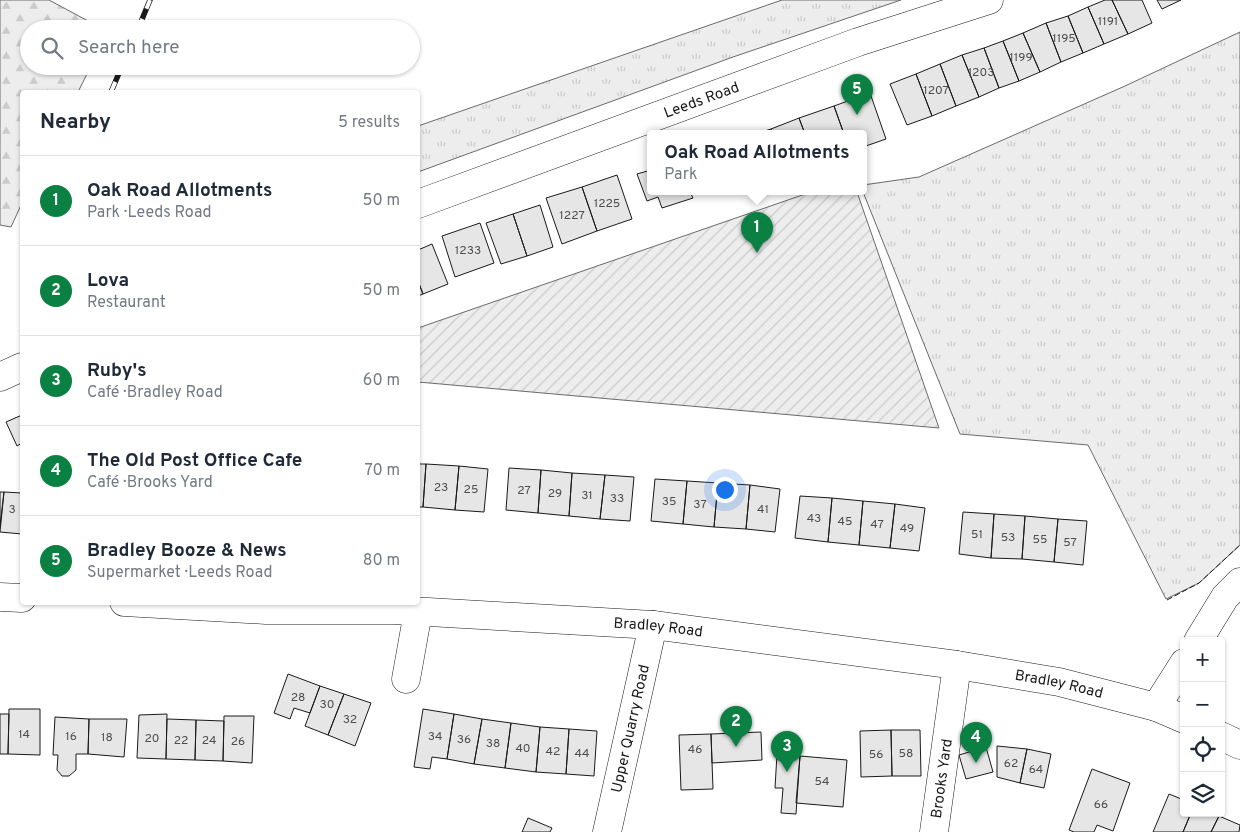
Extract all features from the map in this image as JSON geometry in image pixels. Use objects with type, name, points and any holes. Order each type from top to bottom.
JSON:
[{"type":"main road","name":"Leeds Road","points":[[420,203],[858,42],[989,0]]},
{"type":"main road","points":[[0,377],[20,368]]},
{"type":"main road","points":[[1200,637],[1225,597],[1240,582]]},
{"type":"main road","points":[[0,597],[20,598]]},
{"type":"main road","name":"Bradley Road","points":[[177,605],[266,610],[394,610],[653,625],[957,665],[1058,682],[1156,707],[1180,717]]},
{"type":"main road","points":[[406,679],[418,612]]},
{"type":"main road","name":"Upper Quarry Road","points":[[607,832],[653,625]]},
{"type":"main road","name":"Brooks Yard","points":[[934,832],[957,665]]},
{"type":"main road","points":[[1156,707],[1180,669]]},
{"type":"main road","points":[[1225,738],[1240,745]]},
{"type":"green space","points":[[0,0],[49,0],[86,20],[20,20],[20,75],[86,75],[79,90],[20,90],[20,207],[11,227],[0,225]]},
{"type":"green space","points":[[782,0],[901,0],[733,57],[420,171],[420,125]]},
{"type":"green space","points":[[1240,32],[1240,545],[1199,583],[1166,599],[1088,445],[960,434],[864,195],[867,195],[867,184],[919,177],[1125,86]]},
{"type":"green space","points":[[802,195],[858,195],[939,428],[420,382],[420,327]]},
{"type":"building","points":[[1105,0],[1112,0],[1128,34],[1104,44],[1088,7]]},
{"type":"building","points":[[1112,0],[1142,0],[1152,23],[1128,34]]},
{"type":"building","points":[[1157,0],[1181,0],[1162,9]]},
{"type":"building","points":[[1088,7],[1104,44],[1083,53],[1068,16]]},
{"type":"building","points":[[1068,16],[1083,53],[1061,62],[1046,23]]},
{"type":"building","points":[[1046,23],[1061,62],[1040,72],[1023,33]]},
{"type":"building","points":[[1023,33],[1040,72],[1019,81],[1003,41]]},
{"type":"building","points":[[1003,41],[1019,81],[999,88],[984,48]]},
{"type":"building","points":[[984,48],[999,88],[979,97],[962,55]]},
{"type":"building","points":[[962,55],[979,97],[956,106],[940,64]]},
{"type":"building","points":[[940,64],[956,106],[932,116],[916,74]]},
{"type":"building","points":[[916,74],[932,116],[907,125],[890,84]]},
{"type":"building","points":[[870,93],[886,139],[867,146],[867,130],[843,130],[834,106]]},
{"type":"building","points":[[834,106],[843,130],[804,130],[799,118]]},
{"type":"building","points":[[799,118],[804,130],[771,130]]},
{"type":"building","points":[[647,171],[647,195],[692,195],[693,198],[662,208],[658,197],[647,201],[637,174]]},
{"type":"building","points":[[617,175],[632,219],[597,231],[582,187]]},
{"type":"building","points":[[582,187],[597,231],[562,244],[546,198]]},
{"type":"building","points":[[540,205],[553,247],[527,256],[513,214]]},
{"type":"building","points":[[513,214],[527,256],[501,264],[486,223]]},
{"type":"building","points":[[480,223],[494,263],[455,277],[442,236]]},
{"type":"building","points":[[432,244],[448,284],[423,294],[420,286],[420,249]]},
{"type":"building","points":[[20,416],[20,444],[17,446],[6,422]]},
{"type":"building","points":[[420,464],[426,464],[423,507],[420,507]]},
{"type":"building","points":[[426,464],[459,466],[455,510],[423,507]]},
{"type":"building","points":[[459,466],[488,469],[484,512],[455,510]]},
{"type":"building","points":[[509,468],[541,470],[538,513],[506,510]]},
{"type":"building","points":[[541,470],[572,473],[569,516],[538,513]]},
{"type":"building","points":[[572,473],[605,475],[600,519],[569,516]]},
{"type":"building","points":[[605,475],[634,477],[630,521],[600,519]]},
{"type":"building","points":[[655,479],[687,481],[683,524],[651,521]]},
{"type":"building","points":[[687,481],[718,483],[714,527],[683,524]]},
{"type":"building","points":[[718,483],[750,485],[746,529],[714,527]]},
{"type":"building","points":[[750,485],[780,489],[775,532],[746,529]]},
{"type":"building","points":[[0,492],[4,492],[0,526]]},
{"type":"building","points":[[4,492],[20,493],[20,534],[0,532]]},
{"type":"building","points":[[800,496],[832,498],[828,542],[795,538]]},
{"type":"building","points":[[832,498],[863,501],[859,545],[828,542]]},
{"type":"building","points":[[863,501],[895,504],[890,548],[859,545]]},
{"type":"building","points":[[895,504],[925,508],[919,551],[890,548]]},
{"type":"building","points":[[963,512],[994,514],[991,558],[959,554]]},
{"type":"building","points":[[994,514],[1025,516],[1022,559],[991,558]]},
{"type":"building","points":[[1025,516],[1058,519],[1054,562],[1022,559]]},
{"type":"building","points":[[1058,519],[1087,521],[1083,565],[1054,562]]},
{"type":"building","points":[[288,674],[320,686],[310,713],[294,708],[290,719],[274,713]]},
{"type":"building","points":[[320,686],[344,694],[328,735],[305,726]]},
{"type":"building","points":[[344,694],[371,703],[355,746],[328,735]]},
{"type":"building","points":[[9,709],[40,709],[40,755],[8,754]]},
{"type":"building","points":[[423,709],[454,714],[447,759],[432,757],[430,769],[414,767]]},
{"type":"building","points":[[0,714],[9,714],[8,754],[0,754]]},
{"type":"building","points":[[167,714],[166,759],[137,758],[139,715]]},
{"type":"building","points":[[454,714],[482,719],[474,764],[447,759]]},
{"type":"building","points":[[224,716],[254,716],[252,763],[223,761]]},
{"type":"building","points":[[55,717],[89,719],[88,754],[76,754],[76,770],[69,776],[62,776],[57,770],[58,755],[53,755]]},
{"type":"building","points":[[89,719],[127,719],[124,757],[88,754]]},
{"type":"building","points":[[167,719],[196,720],[195,760],[166,759]]},
{"type":"building","points":[[482,719],[511,723],[505,768],[474,764]]},
{"type":"building","points":[[196,720],[224,721],[223,761],[195,760]]},
{"type":"building","points":[[511,723],[540,727],[536,772],[505,768]]},
{"type":"building","points":[[540,727],[569,729],[566,774],[536,772]]},
{"type":"building","points":[[569,729],[597,731],[594,776],[566,774]]},
{"type":"building","points":[[891,730],[920,730],[921,776],[892,776]]},
{"type":"building","points":[[891,730],[892,776],[861,777],[860,731]]},
{"type":"building","points":[[761,732],[762,760],[712,763],[711,734]]},
{"type":"building","points":[[711,734],[713,789],[681,790],[679,735]]},
{"type":"building","points":[[997,746],[1027,749],[1020,783],[997,777]]},
{"type":"building","points":[[986,747],[993,772],[966,779],[959,755]]},
{"type":"building","points":[[1027,749],[1051,754],[1044,788],[1020,783]]},
{"type":"building","points":[[777,754],[800,756],[796,814],[781,813],[783,788],[775,788]]},
{"type":"building","points":[[800,756],[847,760],[843,807],[796,803]]},
{"type":"building","points":[[1092,769],[1130,783],[1113,831],[1097,825],[1094,832],[1074,832],[1069,830]]},
{"type":"building","points":[[1169,794],[1180,798],[1180,817],[1189,817],[1183,832],[1153,832]]},
{"type":"building","points":[[1189,817],[1218,817],[1211,832],[1183,832]]},
{"type":"building","points":[[1218,817],[1240,825],[1239,832],[1211,832]]},
{"type":"building","points":[[528,818],[552,828],[550,832],[522,832]]},
{"type":"railway","points":[[142,20],[150,0]]},
{"type":"railway","points":[[112,90],[118,75]]},
{"type":"fence","points":[[1167,600],[1199,583],[1240,545]]},
{"type":"place","name":"Bradley Booze & News","points":[[857,115]]},
{"type":"place","name":"Oak Road Allotments","points":[[757,253]]},
{"type":"place","name":"Lova","points":[[736,747]]},
{"type":"place","name":"The Old Post Office Cafe","points":[[976,763]]},
{"type":"place","name":"Ruby's","points":[[787,772]]}]
